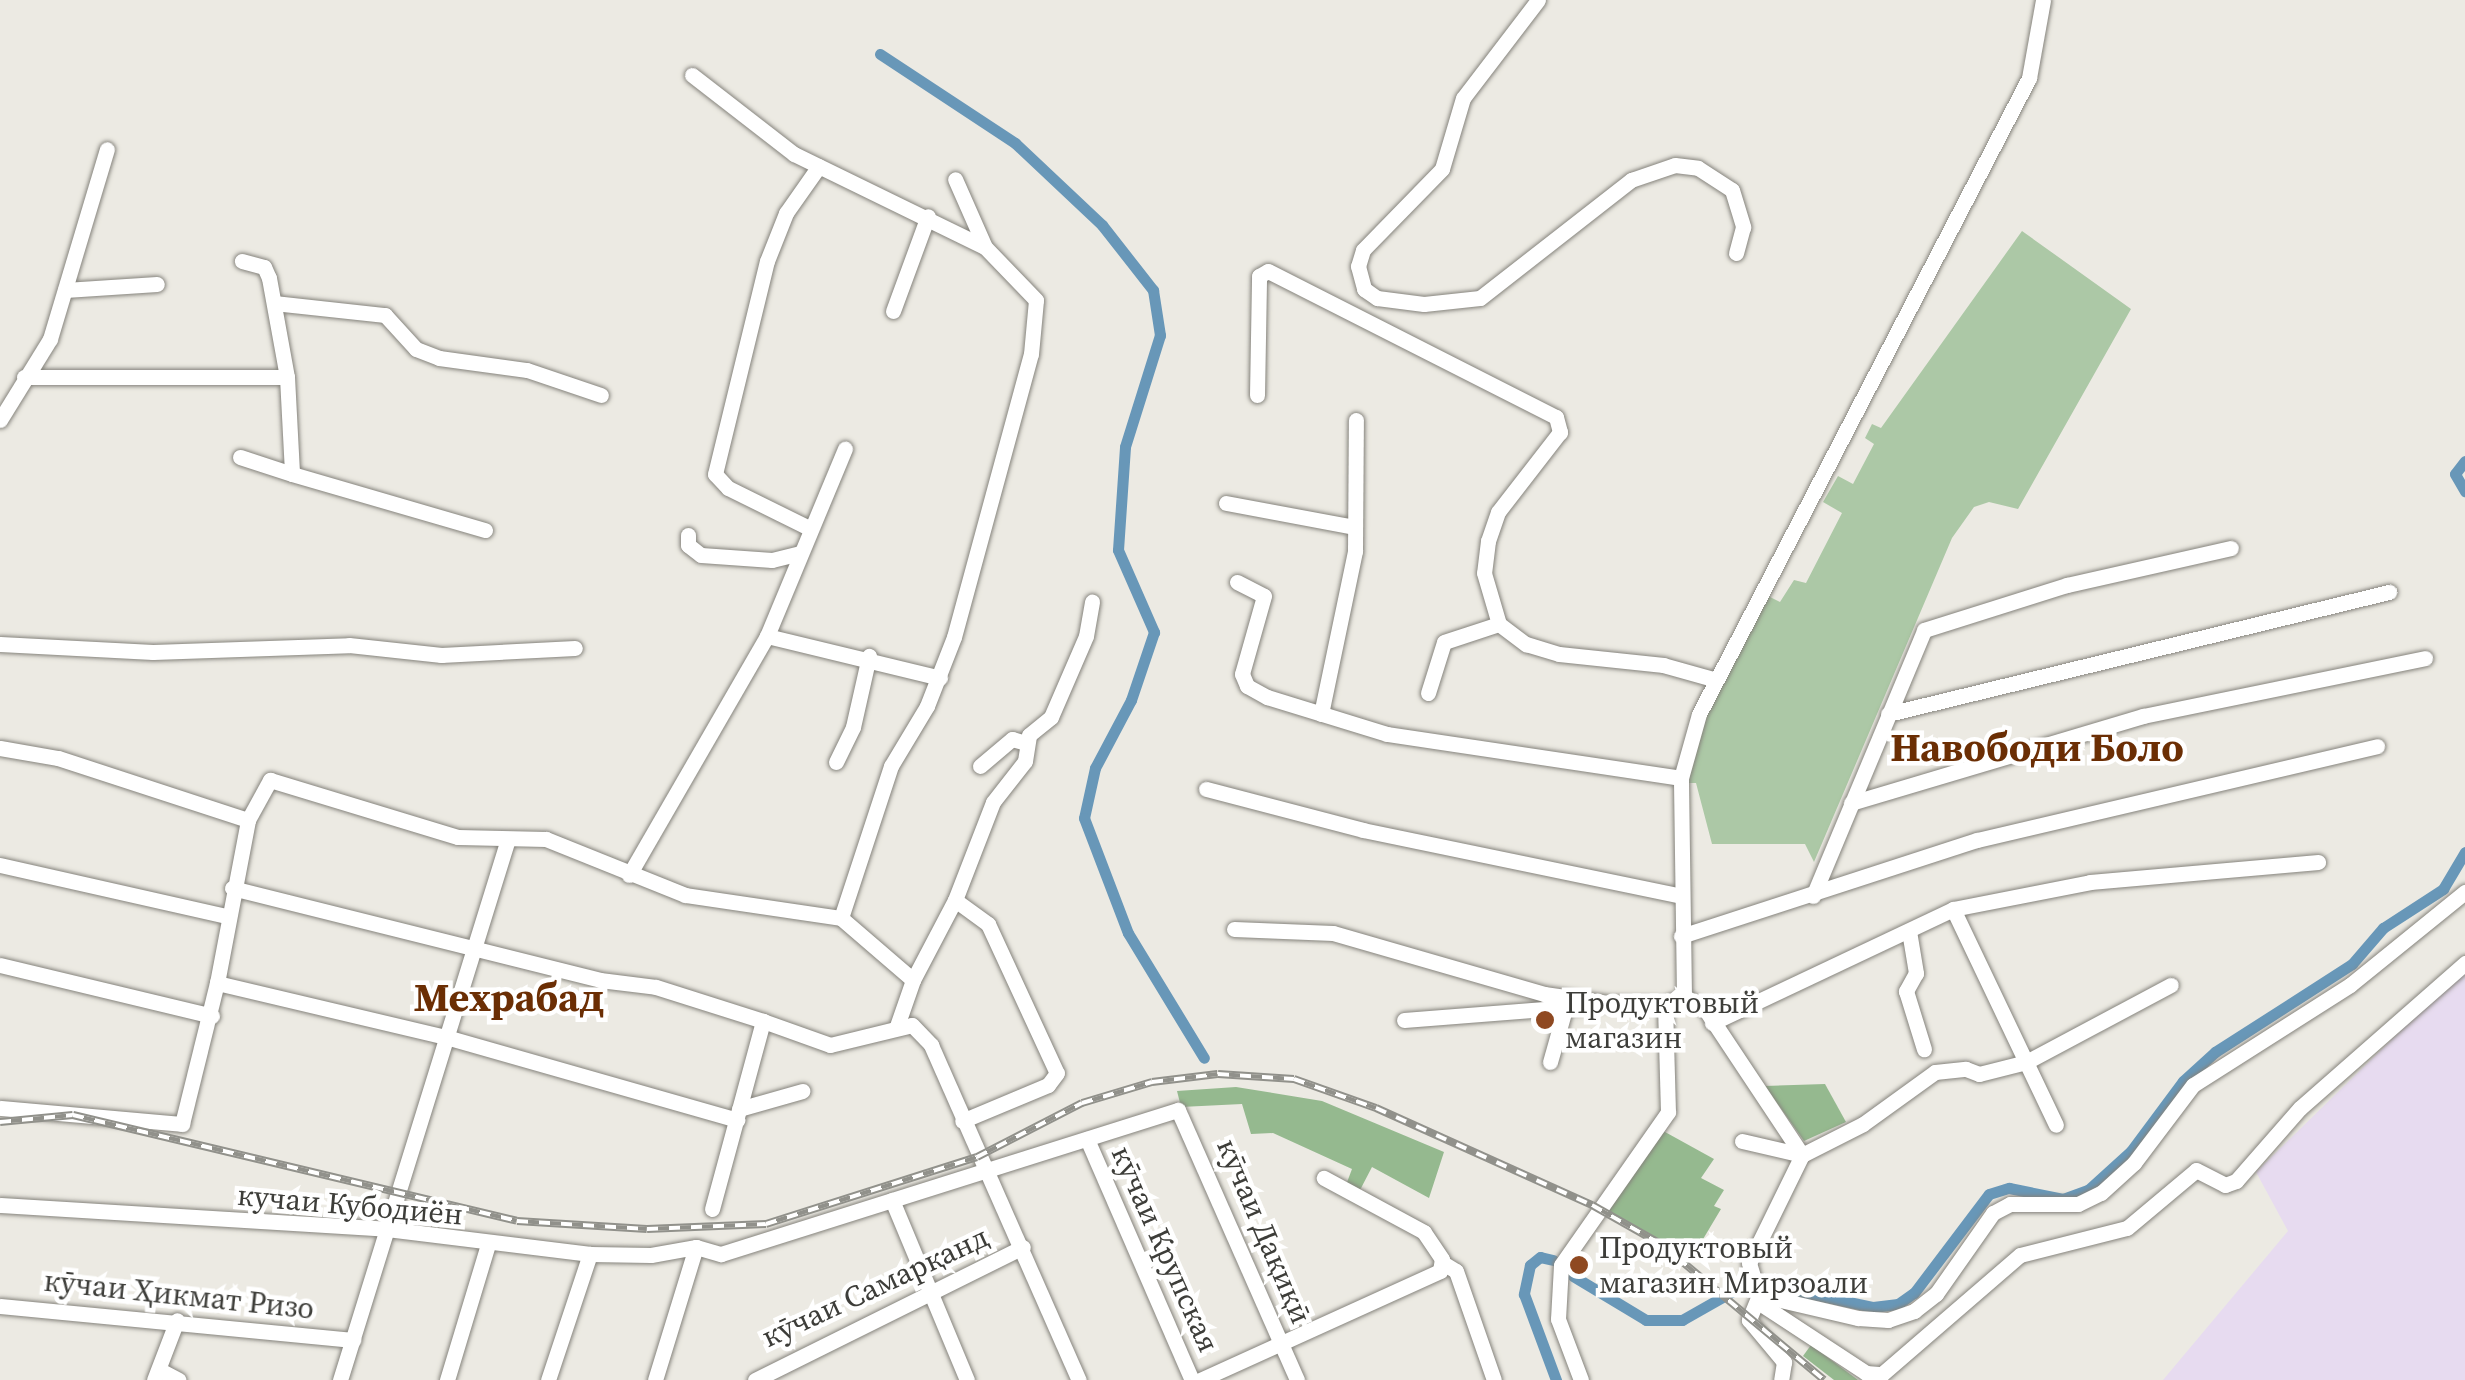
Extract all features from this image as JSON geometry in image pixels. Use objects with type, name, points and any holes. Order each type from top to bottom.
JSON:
[{"type":"street","points":[[1538,0],[1463,98],[1442,169],[1363,250],[1358,266],[1364,289],[1377,298],[1424,304],[1480,298],[1630,180],[1675,165],[1698,168],[1732,190],[1744,227],[1736,253]]},
{"type":"street","points":[[1684,996],[1681,778],[1713,678],[1868,398],[2028,78],[2043,0]]},
{"type":"street","points":[[692,75],[753,127],[819,166],[985,246],[1036,300],[1035,324],[1005,460],[940,678],[891,766],[841,918]]},
{"type":"street","points":[[0,420],[50,339],[107,150]]},
{"type":"street","points":[[807,527],[728,488],[715,474],[767,261],[786,213],[819,166]]},
{"type":"street","points":[[955,178],[985,246]]},
{"type":"street","points":[[893,311],[928,216]]},
{"type":"street","points":[[242,260],[264,267],[274,303],[287,377],[292,474]]},
{"type":"street","points":[[1257,395],[1259,276],[1268,271],[1556,416],[1560,432],[1498,512],[1488,540],[1484,573],[1499,624],[1526,644],[1559,654],[1663,665],[1713,678]]},
{"type":"street","points":[[64,290],[157,284]]},
{"type":"street","points":[[274,303],[384,315],[416,349],[440,358],[500,364],[601,395]]},
{"type":"street","points":[[24,377],[287,377]]},
{"type":"street","points":[[1321,714],[1348,607],[1356,420]]},
{"type":"street","points":[[629,875],[767,636],[807,527],[845,449]]},
{"type":"street","points":[[240,457],[485,530]]},
{"type":"street","points":[[1226,504],[1354,527]]},
{"type":"street","points":[[688,536],[688,545],[701,555],[772,560],[800,553]]},
{"type":"street","points":[[1813,896],[1924,630],[2067,584],[2231,548]]},
{"type":"street","points":[[1237,582],[1264,596],[1242,664],[1244,681],[1267,697],[1387,734],[1681,778]]},
{"type":"street","points":[[1888,714],[2389,592]]},
{"type":"street","points":[[896,1026],[913,980],[955,900],[985,817],[1025,761],[1026,744],[1051,717],[1086,636],[1092,602]]},
{"type":"street","points":[[1428,693],[1444,642],[1499,624]]},
{"type":"street","points":[[767,636],[869,656],[940,678]]},
{"type":"street","points":[[0,644],[153,652],[349,645],[441,655],[576,648]]},
{"type":"street","points":[[836,762],[853,728],[869,656]]},
{"type":"street","points":[[1851,804],[2143,716],[2425,658]]},
{"type":"street","points":[[980,766],[1012,739],[1026,744]]},
{"type":"street","points":[[1682,936],[1977,840],[2377,746]]},
{"type":"street","points":[[0,748],[58,758],[248,820]]},
{"type":"street","points":[[0,1108],[78,1110],[177,1126],[189,1116],[212,1016],[232,888],[248,820],[270,780],[458,836],[546,839],[685,894],[841,918],[913,980]]},
{"type":"street","points":[[1206,788],[1363,830],[1681,896]]},
{"type":"street","points":[[340,1380],[508,839]]},
{"type":"street","points":[[1712,1023],[1952,910],[2090,882],[2318,862]]},
{"type":"street","points":[[0,865],[227,916]]},
{"type":"street","points":[[232,888],[473,945],[600,980],[656,987],[830,1044],[912,1025],[925,1034],[1080,1380]]},
{"type":"street","points":[[1759,1298],[1858,1318],[1888,1320],[1914,1310],[1936,1294],[1992,1214],[2010,1204],[2078,1204],[2101,1193],[2134,1163],[2192,1085],[2350,985],[2465,892]]},
{"type":"street","points":[[955,900],[988,924],[1057,1073],[1048,1085],[962,1122]]},
{"type":"street","points":[[1952,910],[2056,1125]]},
{"type":"street","points":[[1234,929],[1333,933],[1544,994],[1609,1003],[1665,1004],[1684,996]]},
{"type":"street","points":[[1909,931],[1916,973],[1906,991],[1924,1049]]},
{"type":"street","points":[[2172,985],[2026,1062],[1979,1074],[1966,1068],[1934,1072],[1863,1124],[1802,1154],[1753,1250],[1749,1273],[1759,1298],[1866,1374],[1882,1374],[2011,1260],[2127,1228],[2196,1170],[2225,1186],[2236,1181],[2300,1108],[2465,963]]},
{"type":"street","points":[[0,966],[212,1016]]},
{"type":"street","points":[[217,984],[446,1037],[738,1115],[802,1091]]},
{"type":"street","points":[[1684,996],[1705,1009],[1802,1154]]},
{"type":"street","points":[[1404,1020],[1609,1003]]},
{"type":"street","points":[[1580,1380],[1558,1318],[1558,1281],[1562,1266],[1668,1112],[1665,1004]]},
{"type":"street","points":[[1550,1062],[1566,1009]]},
{"type":"street","points":[[712,1209],[763,1021]]},
{"type":"street","name":"кучаи Кубодиён","points":[[0,1205],[387,1229],[590,1254],[696,1247],[722,1254],[1174,1110]]},
{"type":"street","name":"кӯчаи Дақиқӣ","points":[[1174,1110],[1187,1118],[1297,1380]]},
{"type":"street","name":"кӯчаи Крупская","points":[[1087,1139],[1192,1380]]},
{"type":"street","points":[[1742,1140],[1802,1154]]},
{"type":"street","points":[[1324,1178],[1424,1232],[1443,1264],[1456,1271],[1474,1312],[1494,1380]]},
{"type":"street","points":[[892,1200],[966,1380]]},
{"type":"street","points":[[446,1380],[488,1244]]},
{"type":"street","points":[[655,1380],[696,1247]]},
{"type":"street","name":"кӯчаи Самарқанд","points":[[755,1380],[927,1292],[1024,1248]]},
{"type":"street","points":[[548,1380],[590,1254]]},
{"type":"street","points":[[1200,1380],[1440,1272],[1443,1264]]},
{"type":"street","points":[[1759,1298],[1749,1320],[1784,1362],[1781,1380]]},
{"type":"street","name":"кӯчаи Ҳикмат Ризо","points":[[0,1306],[177,1320],[353,1340]]},
{"type":"street","points":[[177,1320],[157,1375],[179,1380]]},
{"type":"shaded area","points":[[2465,968],[2465,1380],[2163,1380],[2288,1231],[2256,1172]]},
{"type":"green space","points":[[2022,231],[2131,309],[2018,509],[1989,502],[1974,507],[1952,538],[1814,862],[1805,844],[1712,844],[1696,783],[1689,783],[1696,733],[1764,594],[1780,602],[1794,580],[1806,583],[1842,513],[1823,502],[1838,476],[1853,484],[1874,444],[1865,438],[1872,424],[1881,428]]},
{"type":"green space","points":[[1825,1084],[1846,1122],[1804,1141],[1765,1086]]},
{"type":"green space","points":[[1236,1087],[1322,1101],[1444,1152],[1429,1198],[1372,1167],[1359,1192],[1346,1185],[1352,1169],[1273,1133],[1251,1134],[1242,1104],[1181,1107],[1177,1091]]},
{"type":"green space","points":[[1656,1127],[1714,1159],[1701,1178],[1724,1190],[1714,1206],[1721,1209],[1687,1266],[1603,1210]]},
{"type":"green space","points":[[1811,1345],[1858,1380],[1834,1380],[1803,1356]]},
{"type":"waterway","points":[[880,54],[1015,143],[1102,225],[1153,290],[1160,335],[1125,447],[1118,550],[1154,632],[1131,700],[1095,768],[1084,818],[1128,933],[1204,1058]]},
{"type":"waterway","points":[[2465,461],[2455,474],[2465,491]]},
{"type":"waterway","points":[[1755,1282],[1873,1307],[1898,1304],[1914,1293],[1989,1194],[2009,1188],[2063,1199],[2088,1190],[2131,1151],[2183,1081],[2215,1052],[2352,964],[2383,928],[2443,889],[2465,852]]},
{"type":"waterway","points":[[1553,1260],[1540,1257],[1530,1265],[1524,1294],[1556,1380]]},
{"type":"waterway","points":[[1573,1276],[1646,1320],[1682,1320],[1747,1283]]},
{"type":"railway","points":[[0,1122],[73,1115],[517,1221],[647,1229],[766,1224],[977,1157],[1082,1103],[1152,1082],[1218,1074],[1294,1079],[1376,1108],[1592,1205],[1661,1244],[1824,1380]]},
{"type":"place","name":"Продуктовый магазин","points":[[1545,1020]]},
{"type":"place","name":"Продуктовый магазин Мирзоали","points":[[1579,1265]]},
{"type":"district","name":"Навободи Боло","points":[[2037,747]]},
{"type":"district","name":"Мехрабад","points":[[509,997]]}]
